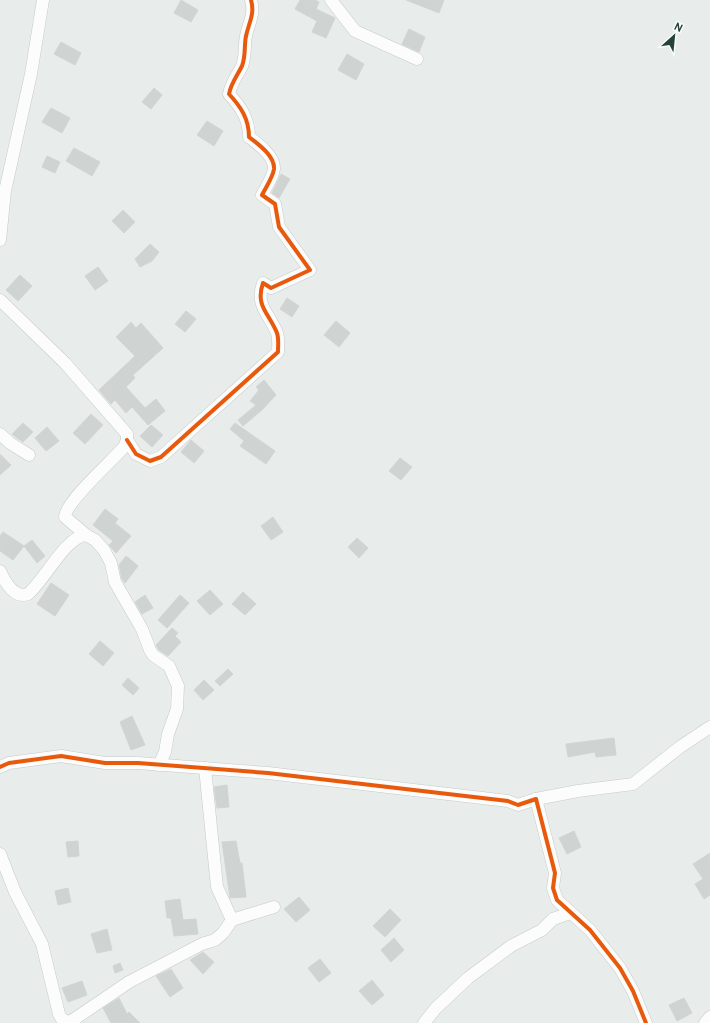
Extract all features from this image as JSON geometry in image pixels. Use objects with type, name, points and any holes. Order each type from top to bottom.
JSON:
[{"type":"street","points":[[0,240],[5,191],[31,74],[43,0]]},
{"type":"street","points":[[127,440],[136,454],[150,461],[161,457],[278,352],[278,334],[262,307],[260,298],[263,283],[271,288],[310,270],[279,227],[275,204],[262,195],[274,169],[272,160],[261,147],[249,137],[249,126],[241,108],[229,94],[231,84],[243,65],[246,36],[252,22],[253,10],[251,0]]},
{"type":"street","points":[[331,0],[355,31],[416,59]]},
{"type":"street","points":[[0,300],[65,363],[123,427],[127,434],[127,440],[124,447],[77,496],[65,512],[65,517],[69,522],[95,540],[104,550],[111,563],[115,582],[142,629],[150,650],[169,666],[178,686],[177,709],[168,734],[165,752],[159,765]]},
{"type":"street","points":[[0,434],[10,443],[29,455]]},
{"type":"street","points":[[0,572],[11,589],[17,594],[28,594],[78,535],[86,535]]},
{"type":"street","points":[[0,767],[9,763],[61,756],[111,764],[159,765],[268,773],[508,801],[518,805],[536,799],[578,791],[633,784],[680,747],[710,727]]},
{"type":"street","points":[[205,768],[217,887],[232,920]]},
{"type":"street","points":[[536,799],[555,873],[554,888],[557,900],[553,919]]},
{"type":"street","points":[[0,854],[15,892],[42,944],[60,1014],[64,1021],[70,1022],[129,982],[202,944],[215,940],[223,933],[232,920],[274,907]]},
{"type":"street","points":[[557,900],[590,930],[620,968],[633,991],[646,1023]]},
{"type":"street","points":[[424,1023],[436,1008],[468,978],[511,946],[542,930],[553,919],[570,913]]},
{"type":"street","points":[[705,1023],[710,1017]]},
{"type":"building","points":[[181,0],[198,10],[191,22],[174,13]]},
{"type":"building","points":[[300,0],[315,0],[319,2],[316,9],[335,18],[326,38],[312,32],[317,21],[295,9]]},
{"type":"building","points":[[406,0],[444,0],[439,13]]},
{"type":"building","points":[[409,29],[425,37],[419,52],[402,44]]},
{"type":"building","points":[[61,42],[81,53],[75,65],[54,54]]},
{"type":"building","points":[[347,54],[364,64],[356,80],[338,70]]},
{"type":"building","points":[[154,88],[162,95],[151,109],[142,102]]},
{"type":"building","points":[[51,108],[70,118],[62,133],[42,122]]},
{"type":"building","points":[[207,121],[223,131],[214,146],[197,135]]},
{"type":"building","points":[[74,148],[100,162],[92,176],[66,161]]},
{"type":"building","points":[[47,156],[60,162],[55,173],[42,167]]},
{"type":"building","points":[[281,174],[290,179],[279,198],[272,193]]},
{"type":"building","points":[[123,210],[135,222],[124,233],[112,221]]},
{"type":"building","points":[[150,244],[159,252],[152,261],[140,267],[135,259]]},
{"type":"building","points":[[98,267],[108,281],[95,290],[85,276]]},
{"type":"building","points":[[20,275],[32,286],[18,301],[6,290]]},
{"type":"building","points":[[287,298],[299,306],[292,317],[280,309]]},
{"type":"building","points":[[186,311],[196,319],[185,332],[175,324]]},
{"type":"building","points":[[336,321],[350,333],[339,347],[324,335]]},
{"type":"building","points":[[131,322],[136,328],[141,323],[163,348],[133,375],[135,378],[126,387],[145,408],[156,399],[165,411],[148,425],[132,407],[126,413],[115,400],[111,404],[99,390],[135,356],[116,337]]},
{"type":"building","points":[[264,380],[276,395],[262,410],[243,426],[238,420],[256,405],[250,401],[259,390],[256,387]]},
{"type":"building","points":[[91,414],[103,425],[85,444],[73,433]]},
{"type":"building","points":[[23,423],[33,432],[23,442],[12,434]]},
{"type":"building","points":[[235,423],[275,451],[266,464],[240,446],[244,441],[230,429]]},
{"type":"building","points":[[151,425],[163,435],[152,447],[140,436]]},
{"type":"building","points":[[47,427],[59,441],[46,451],[35,438]]},
{"type":"building","points":[[191,440],[204,451],[194,463],[181,452]]},
{"type":"building","points":[[0,454],[11,465],[0,475]]},
{"type":"building","points":[[400,458],[412,467],[401,480],[389,471]]},
{"type":"building","points":[[105,509],[118,519],[115,523],[131,536],[116,553],[109,545],[113,541],[93,525]]},
{"type":"building","points":[[273,517],[283,532],[271,540],[261,526]]},
{"type":"building","points":[[3,532],[24,546],[13,560],[0,551],[0,536]]},
{"type":"building","points":[[357,538],[368,548],[359,558],[348,547]]},
{"type":"building","points":[[32,540],[45,556],[37,563],[24,546]]},
{"type":"building","points":[[126,556],[138,566],[125,583],[122,579],[119,565]]},
{"type":"building","points":[[51,583],[69,595],[55,616],[37,604]]},
{"type":"building","points":[[210,590],[223,604],[210,615],[197,601]]},
{"type":"building","points":[[243,592],[256,604],[245,615],[232,604]]},
{"type":"building","points":[[145,595],[153,608],[142,614],[135,602]]},
{"type":"building","points":[[180,595],[189,603],[167,628],[158,620]]},
{"type":"building","points":[[172,628],[178,633],[175,636],[181,642],[168,656],[159,650],[156,645]]},
{"type":"building","points":[[100,641],[114,653],[103,666],[89,654]]},
{"type":"building","points":[[228,669],[233,674],[220,686],[215,681]]},
{"type":"building","points":[[128,678],[139,688],[133,695],[122,685]]},
{"type":"building","points":[[204,680],[214,690],[203,700],[194,690]]},
{"type":"building","points":[[132,716],[145,745],[131,750],[120,722]]},
{"type":"building","points":[[614,738],[616,755],[596,757],[595,752],[568,757],[566,744]]},
{"type":"building","points":[[227,785],[229,807],[217,808],[214,787]]},
{"type":"building","points":[[574,831],[581,847],[567,854],[559,838]]},
{"type":"building","points":[[78,841],[79,856],[68,857],[66,842]]},
{"type":"building","points":[[236,841],[240,863],[242,863],[246,897],[230,898],[222,842]]},
{"type":"building","points":[[710,853],[710,895],[704,899],[695,884],[703,879],[693,864]]},
{"type":"building","points":[[68,888],[71,902],[58,905],[55,891]]},
{"type":"building","points":[[299,897],[310,910],[296,922],[284,909]]},
{"type":"building","points":[[180,899],[183,920],[196,919],[198,934],[174,936],[171,918],[167,918],[165,901]]},
{"type":"building","points":[[390,909],[401,920],[385,937],[373,926]]},
{"type":"building","points":[[107,929],[112,950],[97,953],[91,934]]},
{"type":"building","points":[[394,938],[404,950],[391,962],[381,950]]},
{"type":"building","points":[[203,952],[214,962],[203,974],[190,960]]},
{"type":"building","points":[[320,959],[331,973],[319,982],[308,968]]},
{"type":"building","points":[[120,963],[123,970],[115,973],[113,966]]},
{"type":"building","points":[[171,969],[183,988],[170,997],[156,976]]},
{"type":"building","points":[[372,980],[384,995],[372,1005],[359,991]]},
{"type":"building","points":[[82,981],[87,995],[68,1002],[62,988]]},
{"type":"building","points":[[119,998],[127,1014],[129,1012],[140,1023],[111,1023],[103,1008]]},
{"type":"building","points":[[684,998],[692,1013],[677,1021],[669,1005]]},
{"type":"cycle path","points":[[127,440],[136,454],[150,461],[161,457],[278,352],[277,333],[262,304],[261,291],[263,283],[271,288],[310,270],[279,227],[275,204],[262,195],[272,175],[274,164],[269,155],[249,137],[248,125],[244,114],[229,94],[243,62],[246,36],[252,14],[251,0]]},
{"type":"cycle path","points":[[0,767],[9,763],[61,756],[105,763],[138,763],[268,773],[508,801],[518,805],[536,799],[555,873],[553,888],[557,900],[590,930],[620,968],[633,991],[646,1023]]}]
